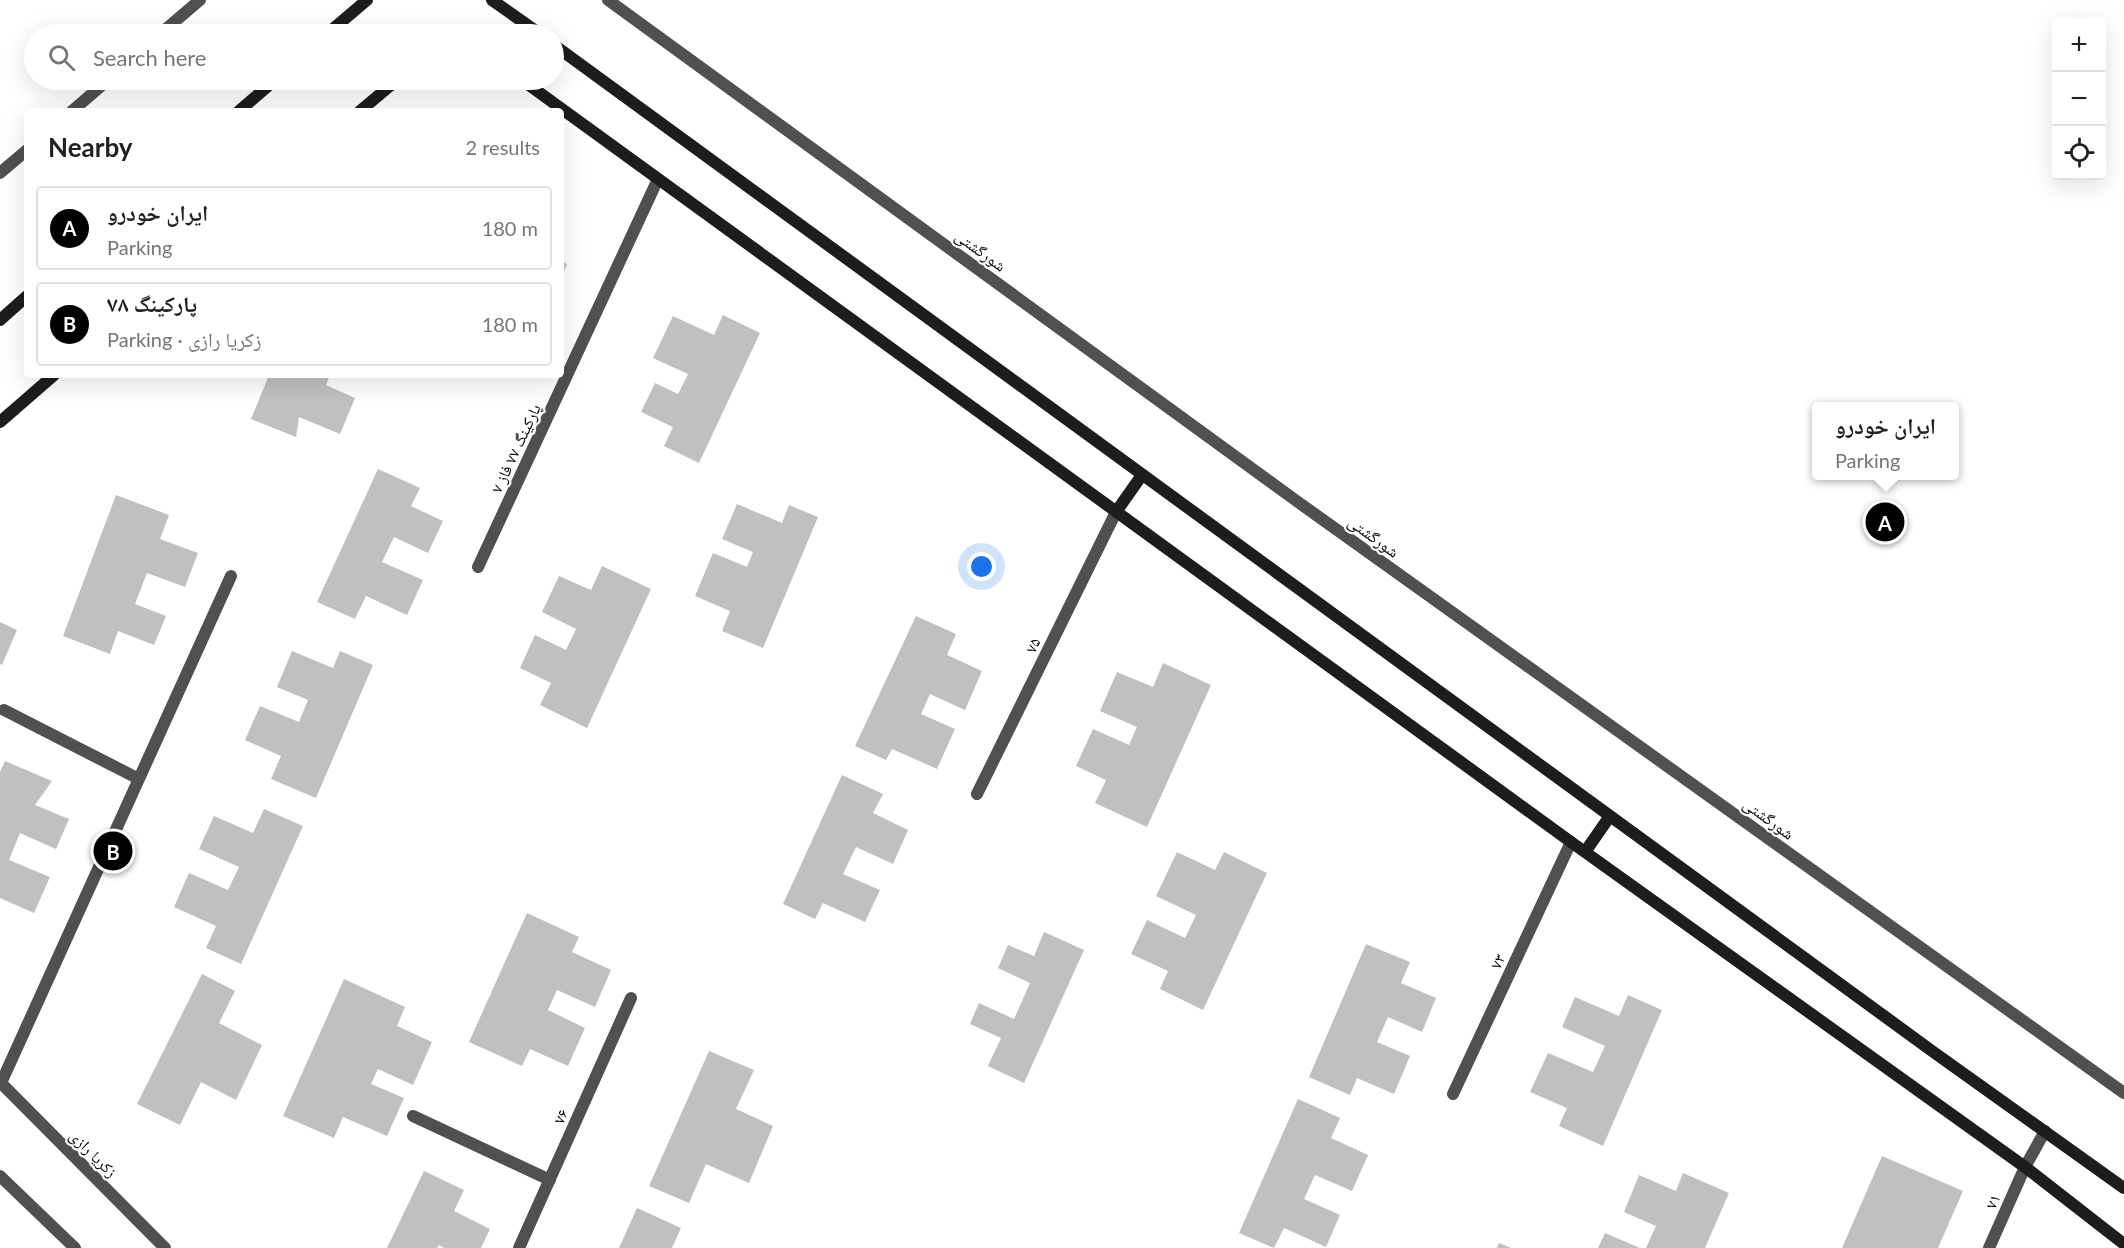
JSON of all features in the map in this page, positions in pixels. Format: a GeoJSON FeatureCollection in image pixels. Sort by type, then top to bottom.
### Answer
{"type":"FeatureCollection","features":[{"type":"Feature","properties":{"kind":"street"},"geometry":{"type":"LineString","coordinates":[[172,24],[200,0]]}},
{"type":"Feature","properties":{"kind":"street"},"geometry":{"type":"LineString","coordinates":[[339,24],[367,0]]}},
{"type":"Feature","properties":{"kind":"street"},"geometry":{"type":"LineString","coordinates":[[492,0],[526,24]]}},
{"type":"Feature","properties":{"kind":"street","name":"شورگشتی"},"geometry":{"type":"LineString","coordinates":[[608,0],[1289,495],[2124,1093]]}},
{"type":"Feature","properties":{"kind":"street"},"geometry":{"type":"LineString","coordinates":[[564,52],[2124,1188]]}},
{"type":"Feature","properties":{"kind":"street"},"geometry":{"type":"LineString","coordinates":[[75,108],[96,90]]}},
{"type":"Feature","properties":{"kind":"street"},"geometry":{"type":"LineString","coordinates":[[243,108],[264,90]]}},
{"type":"Feature","properties":{"kind":"street"},"geometry":{"type":"LineString","coordinates":[[364,108],[385,90]]}},
{"type":"Feature","properties":{"kind":"street"},"geometry":{"type":"LineString","coordinates":[[536,90],[560,108]]}},
{"type":"Feature","properties":{"kind":"street"},"geometry":{"type":"LineString","coordinates":[[564,111],[1571,842],[2025,1167],[2124,1244]]}},
{"type":"Feature","properties":{"kind":"street"},"geometry":{"type":"LineString","coordinates":[[0,173],[24,153]]}},
{"type":"Feature","properties":{"kind":"street","name":"پارکینگ ۷۷ فاز ۷"},"geometry":{"type":"LineString","coordinates":[[478,567],[658,179]]}},
{"type":"Feature","properties":{"kind":"street"},"geometry":{"type":"LineString","coordinates":[[0,320],[24,299]]}},
{"type":"Feature","properties":{"kind":"street"},"geometry":{"type":"LineString","coordinates":[[0,422],[51,378]]}},
{"type":"Feature","properties":{"kind":"street"},"geometry":{"type":"LineString","coordinates":[[1116,512],[1142,475]]}},
{"type":"Feature","properties":{"kind":"street","name":"۷۵"},"geometry":{"type":"LineString","coordinates":[[977,794],[1116,512]]}},
{"type":"Feature","properties":{"kind":"street"},"geometry":{"type":"LineString","coordinates":[[1,1082],[231,576]]}},
{"type":"Feature","properties":{"kind":"street"},"geometry":{"type":"LineString","coordinates":[[4,710],[139,779]]}},
{"type":"Feature","properties":{"kind":"street"},"geometry":{"type":"LineString","coordinates":[[1585,852],[1610,816]]}},
{"type":"Feature","properties":{"kind":"street","name":"۷۳"},"geometry":{"type":"LineString","coordinates":[[1453,1094],[1571,842]]}},
{"type":"Feature","properties":{"kind":"street","name":"۷۶"},"geometry":{"type":"LineString","coordinates":[[519,1248],[631,998]]}},
{"type":"Feature","properties":{"kind":"street","name":"زکریا رازی"},"geometry":{"type":"LineString","coordinates":[[1,1082],[165,1248]]}},
{"type":"Feature","properties":{"kind":"street"},"geometry":{"type":"LineString","coordinates":[[413,1116],[550,1180]]}},
{"type":"Feature","properties":{"kind":"street","name":"۷۱"},"geometry":{"type":"LineString","coordinates":[[1989,1248],[2025,1167],[2045,1131]]}},
{"type":"Feature","properties":{"kind":"street"},"geometry":{"type":"LineString","coordinates":[[0,1176],[75,1248]]}},
{"type":"Feature","properties":{"kind":"building"},"geometry":{"type":"Polygon","coordinates":[[[723,315],[760,333],[699,463],[664,446],[673,427],[641,412],[655,383],[678,394],[688,374],[653,358],[673,316],[714,335],[723,315]]]}},
{"type":"Feature","properties":{"kind":"building"},"geometry":{"type":"Polygon","coordinates":[[[268,378],[329,378],[326,385],[355,398],[340,434],[299,417],[296,437],[251,419],[268,378]]]}},
{"type":"Feature","properties":{"kind":"building"},"geometry":{"type":"Polygon","coordinates":[[[378,469],[420,488],[411,506],[443,521],[428,553],[394,537],[382,562],[423,580],[407,615],[366,596],[355,619],[317,602],[378,469]]]}},
{"type":"Feature","properties":{"kind":"building"},"geometry":{"type":"Polygon","coordinates":[[[116,495],[169,515],[160,539],[198,553],[185,587],[147,573],[135,604],[166,616],[154,645],[118,631],[110,654],[63,636],[116,495]]]}},
{"type":"Feature","properties":{"kind":"building"},"geometry":{"type":"Polygon","coordinates":[[[737,504],[782,523],[789,505],[818,517],[763,648],[722,631],[730,611],[695,596],[713,553],[747,567],[753,552],[722,539],[737,504]]]}},
{"type":"Feature","properties":{"kind":"building"},"geometry":{"type":"Polygon","coordinates":[[[602,566],[651,589],[587,728],[540,705],[551,683],[520,668],[535,635],[566,650],[576,629],[542,612],[559,576],[591,590],[602,566]]]}},
{"type":"Feature","properties":{"kind":"building"},"geometry":{"type":"Polygon","coordinates":[[[916,616],[956,634],[947,655],[982,671],[965,710],[930,694],[921,714],[955,729],[937,769],[892,749],[886,760],[855,746],[916,616]]]}},
{"type":"Feature","properties":{"kind":"building"},"geometry":{"type":"Polygon","coordinates":[[[0,622],[17,630],[2,665],[0,664],[0,622]]]}},
{"type":"Feature","properties":{"kind":"building"},"geometry":{"type":"Polygon","coordinates":[[[292,651],[333,668],[340,651],[373,665],[316,798],[271,779],[281,756],[245,740],[260,706],[299,722],[308,700],[277,687],[292,651]]]}},
{"type":"Feature","properties":{"kind":"building"},"geometry":{"type":"Polygon","coordinates":[[[1163,663],[1211,685],[1147,827],[1095,803],[1106,780],[1076,766],[1093,729],[1129,745],[1137,727],[1100,711],[1117,672],[1153,687],[1163,663]]]}},
{"type":"Feature","properties":{"kind":"building"},"geometry":{"type":"Polygon","coordinates":[[[5,761],[52,781],[35,805],[69,819],[56,849],[20,833],[9,860],[50,877],[34,913],[0,898],[0,772],[5,761]]]}},
{"type":"Feature","properties":{"kind":"building"},"geometry":{"type":"Polygon","coordinates":[[[842,775],[883,794],[873,813],[908,830],[893,864],[856,847],[843,874],[880,890],[865,922],[823,903],[815,919],[783,904],[842,775]]]}},
{"type":"Feature","properties":{"kind":"building"},"geometry":{"type":"Polygon","coordinates":[[[264,809],[303,826],[241,964],[206,948],[216,926],[174,907],[189,873],[228,890],[239,867],[199,849],[214,816],[253,833],[264,809]]]}},
{"type":"Feature","properties":{"kind":"building"},"geometry":{"type":"Polygon","coordinates":[[[1177,852],[1215,870],[1224,852],[1267,873],[1203,1010],[1160,989],[1168,971],[1131,954],[1147,920],[1185,938],[1196,915],[1156,896],[1177,852]]]}},
{"type":"Feature","properties":{"kind":"building"},"geometry":{"type":"Polygon","coordinates":[[[527,913],[579,937],[572,952],[611,970],[595,1007],[557,990],[548,1010],[585,1028],[568,1066],[530,1049],[522,1066],[469,1042],[527,913]]]}},
{"type":"Feature","properties":{"kind":"building"},"geometry":{"type":"Polygon","coordinates":[[[1044,932],[1084,950],[1024,1083],[988,1066],[1001,1038],[970,1024],[979,1003],[1014,1019],[1030,983],[998,968],[1008,945],[1034,956],[1044,932]]]}},
{"type":"Feature","properties":{"kind":"building"},"geometry":{"type":"Polygon","coordinates":[[[1366,944],[1410,962],[1401,983],[1436,998],[1422,1032],[1388,1017],[1377,1042],[1410,1056],[1394,1094],[1357,1078],[1350,1095],[1309,1077],[1366,944]]]}},
{"type":"Feature","properties":{"kind":"building"},"geometry":{"type":"Polygon","coordinates":[[[202,974],[235,991],[219,1023],[262,1045],[236,1100],[201,1082],[180,1125],[137,1104],[202,974]]]}},
{"type":"Feature","properties":{"kind":"building"},"geometry":{"type":"Polygon","coordinates":[[[344,979],[405,1007],[397,1026],[432,1042],[413,1085],[378,1069],[371,1084],[404,1098],[387,1136],[343,1117],[334,1138],[283,1116],[344,979]]]}},
{"type":"Feature","properties":{"kind":"building"},"geometry":{"type":"Polygon","coordinates":[[[1628,995],[1662,1010],[1603,1146],[1559,1126],[1567,1108],[1530,1092],[1548,1053],[1593,1072],[1605,1046],[1562,1027],[1575,997],[1619,1016],[1628,995]]]}},
{"type":"Feature","properties":{"kind":"building"},"geometry":{"type":"Polygon","coordinates":[[[709,1051],[754,1070],[736,1109],[773,1126],[749,1183],[706,1164],[689,1203],[649,1186],[709,1051]]]}},
{"type":"Feature","properties":{"kind":"building"},"geometry":{"type":"Polygon","coordinates":[[[1298,1099],[1340,1118],[1331,1138],[1368,1155],[1352,1191],[1315,1175],[1304,1199],[1340,1215],[1326,1247],[1284,1228],[1274,1248],[1239,1233],[1298,1099]]]}},
{"type":"Feature","properties":{"kind":"building"},"geometry":{"type":"Polygon","coordinates":[[[1882,1156],[1963,1191],[1938,1248],[1842,1248],[1882,1156]]]}},
{"type":"Feature","properties":{"kind":"building"},"geometry":{"type":"Polygon","coordinates":[[[424,1171],[464,1190],[454,1211],[490,1229],[481,1248],[444,1248],[439,1245],[437,1248],[387,1248],[424,1171]]]}},
{"type":"Feature","properties":{"kind":"building"},"geometry":{"type":"Polygon","coordinates":[[[1683,1173],[1729,1193],[1705,1248],[1646,1248],[1656,1226],[1624,1212],[1639,1175],[1676,1191],[1683,1173]]]}},
{"type":"Feature","properties":{"kind":"building"},"geometry":{"type":"Polygon","coordinates":[[[637,1208],[681,1228],[672,1248],[619,1248],[637,1208]]]}},
{"type":"Feature","properties":{"kind":"building"},"geometry":{"type":"Polygon","coordinates":[[[1605,1233],[1640,1248],[1598,1248],[1605,1233]]]}},
{"type":"Feature","properties":{"kind":"building"},"geometry":{"type":"Polygon","coordinates":[[[1499,1243],[1511,1248],[1497,1248],[1499,1243]]]}},
{"type":"Feature","properties":{"kind":"place","name":"ایران خودرو"},"geometry":{"type":"Point","coordinates":[1885,522]}},
{"type":"Feature","properties":{"kind":"place","name":"پارکینگ ۷۸"},"geometry":{"type":"Point","coordinates":[113,851]}}]}
